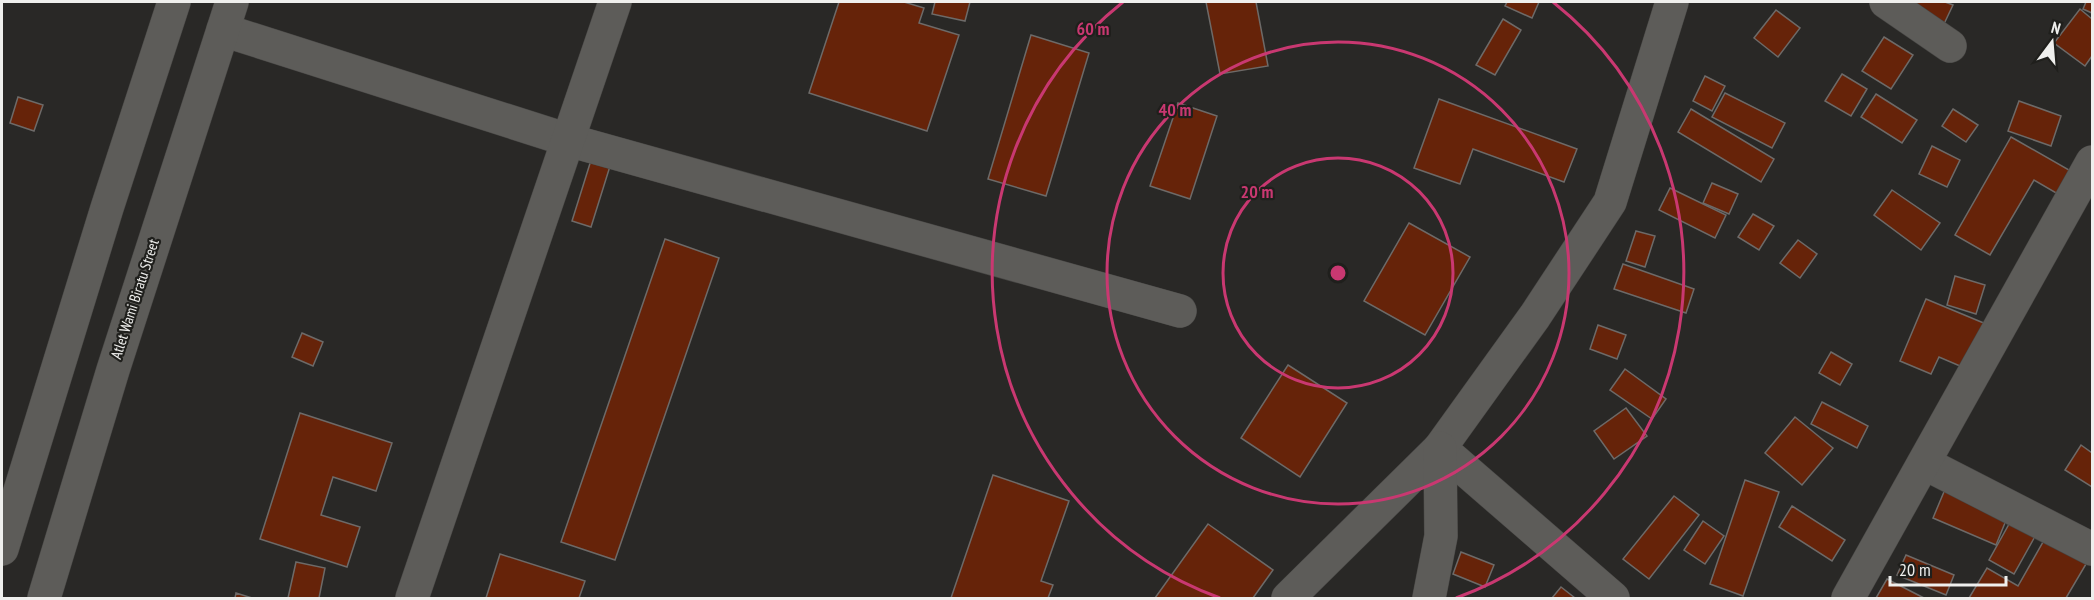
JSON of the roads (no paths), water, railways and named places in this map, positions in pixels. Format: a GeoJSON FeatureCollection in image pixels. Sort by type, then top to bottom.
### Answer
{"type":"FeatureCollection","features":[{"type":"Feature","properties":{"kind":"street"},"geometry":{"type":"LineString","coordinates":[[2,549],[107,208],[174,2]]}},
{"type":"Feature","properties":{"kind":"street"},"geometry":{"type":"LineString","coordinates":[[412,598],[615,2]]}},
{"type":"Feature","properties":{"kind":"street"},"geometry":{"type":"LineString","coordinates":[[1288,598],[1440,448],[1535,316],[1610,202],[1672,2]]}},
{"type":"Feature","properties":{"kind":"street"},"geometry":{"type":"LineString","coordinates":[[1886,2],[1950,46]]}},
{"type":"Feature","properties":{"kind":"street"},"geometry":{"type":"LineString","coordinates":[[228,16],[568,140],[1180,311]]}},
{"type":"Feature","properties":{"kind":"street","name":"Atlet Wami Biratu Street"},"geometry":{"type":"LineString","coordinates":[[44,598],[113,370],[228,16]]}},
{"type":"Feature","properties":{"kind":"street"},"geometry":{"type":"LineString","coordinates":[[1848,598],[2092,162]]}},
{"type":"Feature","properties":{"kind":"street"},"geometry":{"type":"LineString","coordinates":[[1429,598],[1441,536],[1440,448]]}},
{"type":"Feature","properties":{"kind":"street"},"geometry":{"type":"LineString","coordinates":[[1440,448],[1613,598]]}},
{"type":"Feature","properties":{"kind":"street"},"geometry":{"type":"LineString","coordinates":[[1924,463],[2092,549]]}}]}
